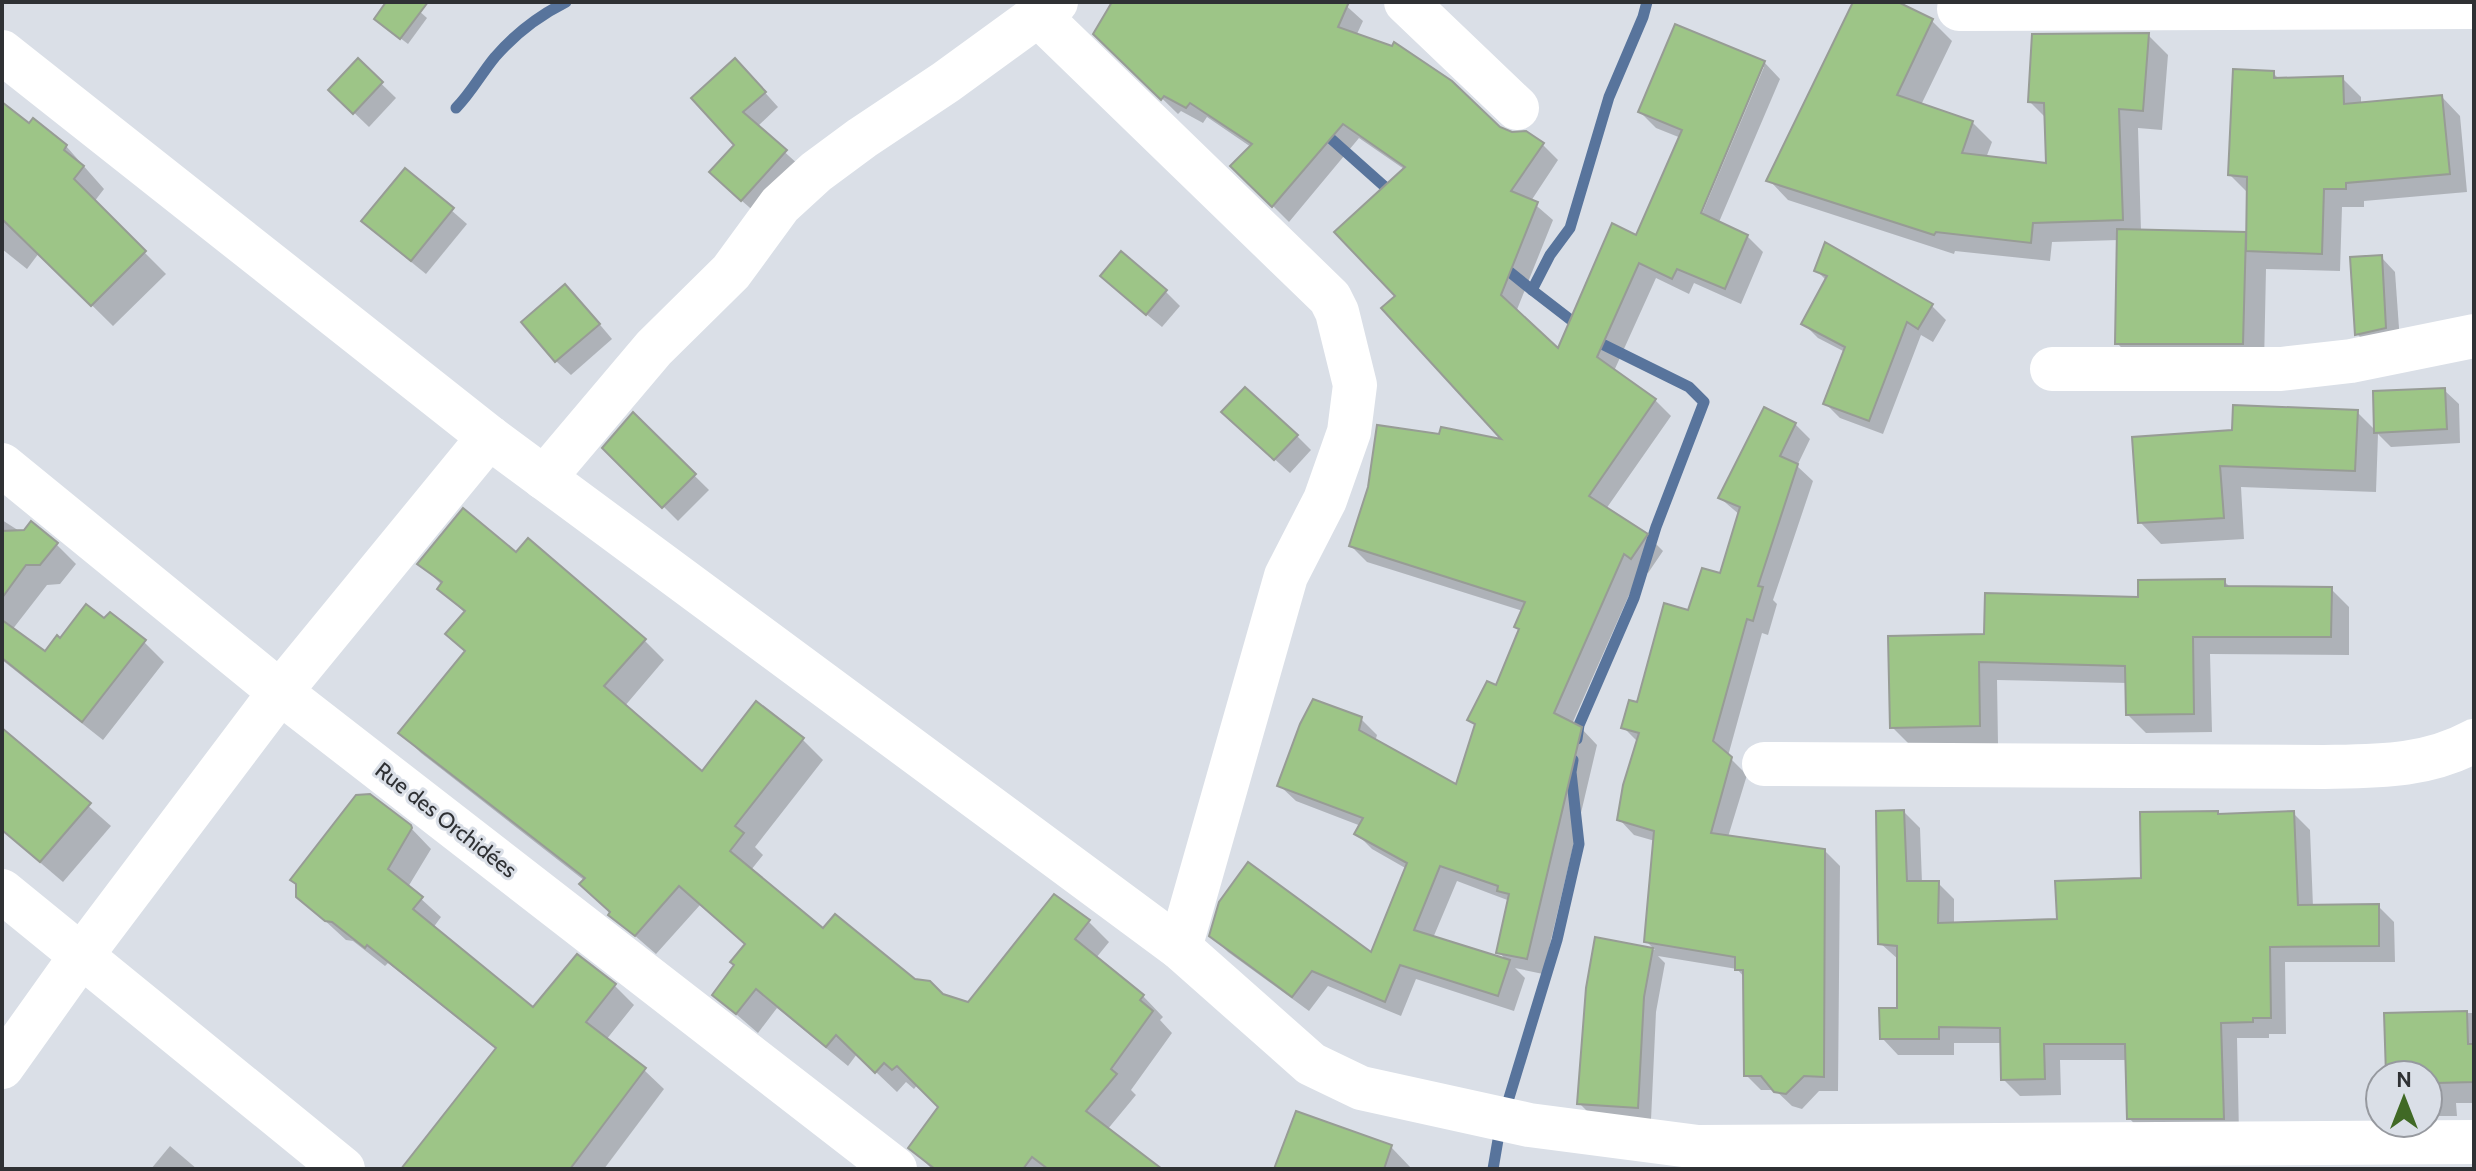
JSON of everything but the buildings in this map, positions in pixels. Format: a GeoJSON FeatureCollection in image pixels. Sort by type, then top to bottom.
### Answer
{"type":"FeatureCollection","features":[{"type":"Feature","properties":{"kind":"street"},"geometry":{"type":"LineString","coordinates":[[1406,2],[1517,108]]}},
{"type":"Feature","properties":{"kind":"street"},"geometry":{"type":"LineString","coordinates":[[1959,9],[2474,7]]}},
{"type":"Feature","properties":{"kind":"street"},"geometry":{"type":"LineString","coordinates":[[544,478],[654,348],[731,272],[780,205],[816,172],[862,138],[1047,9],[1330,298],[1337,312],[1355,385],[1349,432],[1335,473],[1325,500],[1286,576],[1180,948]]}},
{"type":"Feature","properties":{"kind":"street"},"geometry":{"type":"LineString","coordinates":[[2,52],[489,437],[1180,948],[1311,1064],[1361,1088],[1529,1125],[1698,1147],[2474,1142]]}},
{"type":"Feature","properties":{"kind":"street"},"geometry":{"type":"LineString","coordinates":[[2052,369],[2281,369],[2351,361],[2474,336]]}},
{"type":"Feature","properties":{"kind":"street"},"geometry":{"type":"LineString","coordinates":[[2,1067],[81,956],[280,692],[489,437]]}},
{"type":"Feature","properties":{"kind":"street","name":"Rue des Orchidées"},"geometry":{"type":"LineString","coordinates":[[2,465],[280,692],[895,1169]]}},
{"type":"Feature","properties":{"kind":"street"},"geometry":{"type":"LineString","coordinates":[[1764,764],[2406,765],[2439,757],[2474,741]]}},
{"type":"Feature","properties":{"kind":"street"},"geometry":{"type":"LineString","coordinates":[[2,891],[343,1169]]}},
{"type":"Feature","properties":{"kind":"waterway"},"geometry":{"type":"LineString","coordinates":[[456,108],[510,41],[537,19],[566,2]]}},
{"type":"Feature","properties":{"kind":"waterway"},"geometry":{"type":"LineString","coordinates":[[1577,739],[1579,725],[1634,598],[1656,527],[1704,402],[1689,387],[1602,344],[1532,290],[1550,255],[1570,228],[1609,97],[1647,2]]}},
{"type":"Feature","properties":{"kind":"waterway"},"geometry":{"type":"LineString","coordinates":[[1320,129],[1393,194]]}},
{"type":"Feature","properties":{"kind":"waterway"},"geometry":{"type":"LineString","coordinates":[[1501,265],[1532,290]]}},
{"type":"Feature","properties":{"kind":"waterway"},"geometry":{"type":"LineString","coordinates":[[1505,1111],[1557,940],[1579,844],[1571,772],[1573,760]]}},
{"type":"Feature","properties":{"kind":"waterway"},"geometry":{"type":"LineString","coordinates":[[1493,1169],[1500,1128]]}}]}
